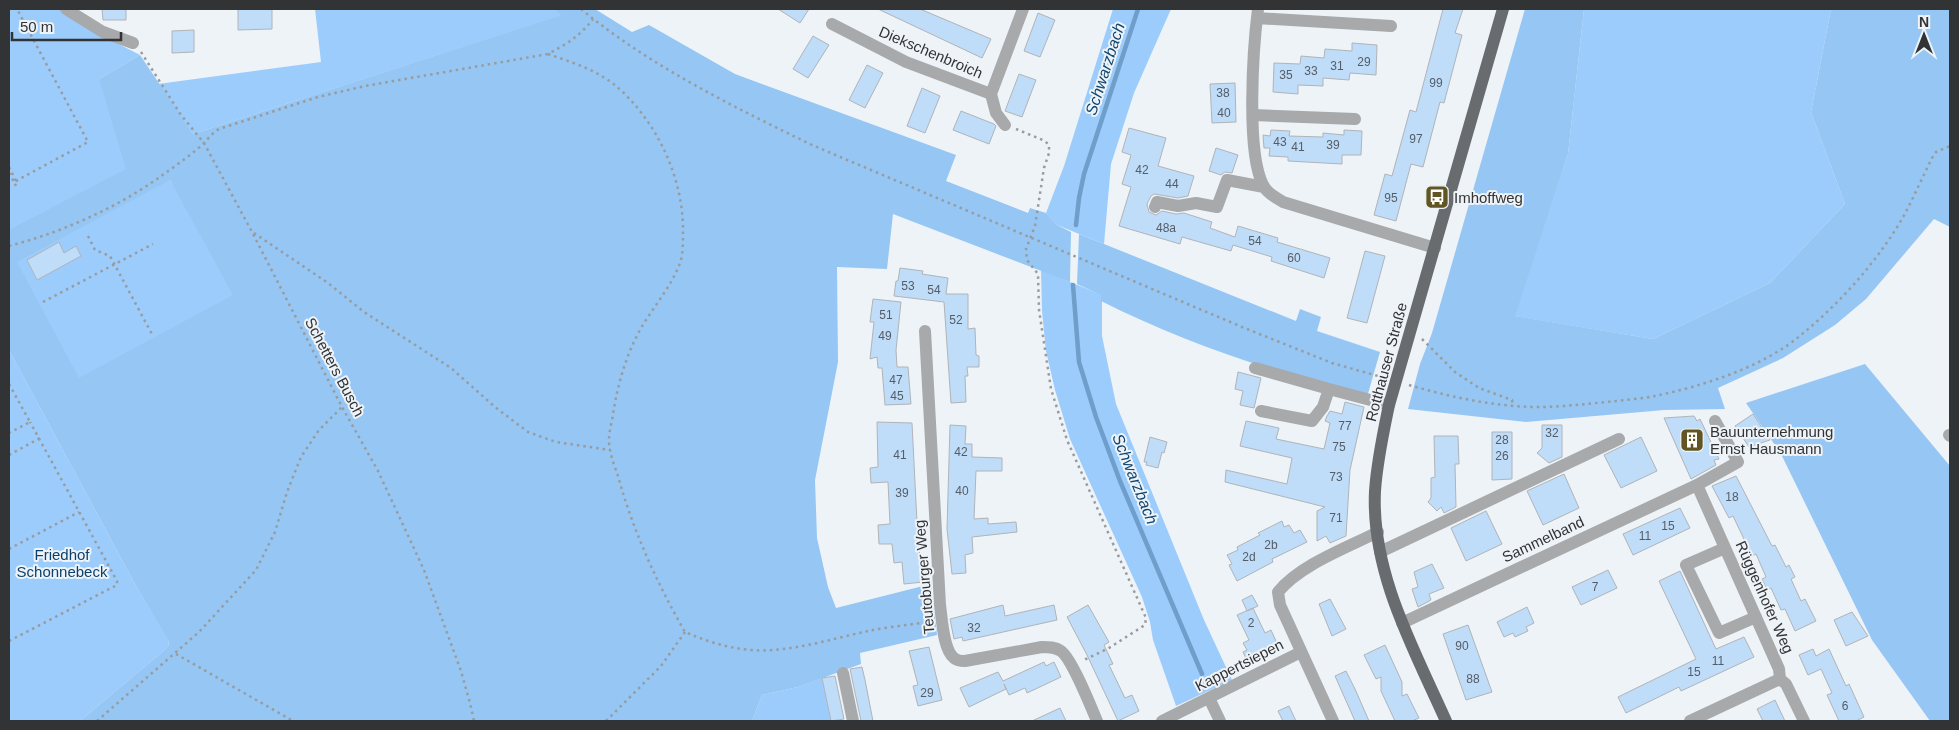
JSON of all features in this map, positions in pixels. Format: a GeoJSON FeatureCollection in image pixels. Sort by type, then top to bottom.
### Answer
{"type":"FeatureCollection","features":[{"type":"Feature","properties":{"kind":"main road","name":"Rotthauser Straße"},"geometry":{"type":"LineString","coordinates":[[1446,721],[1402,622],[1380,552],[1375,493],[1379,451],[1390,405],[1503,9]]}},
{"type":"Feature","properties":{"kind":"street"},"geometry":{"type":"LineString","coordinates":[[66,9],[103,32],[134,43]]}},
{"type":"Feature","properties":{"kind":"street","name":"Diekschenbroich"},"geometry":{"type":"LineString","coordinates":[[832,24],[906,62],[991,94],[1023,9]]}},
{"type":"Feature","properties":{"kind":"street"},"geometry":{"type":"LineString","coordinates":[[1391,26],[1258,13],[1253,65],[1256,167],[1269,194],[1283,202],[1435,248]]}},
{"type":"Feature","properties":{"kind":"street"},"geometry":{"type":"LineString","coordinates":[[991,94],[996,114],[1005,125]]}},
{"type":"Feature","properties":{"kind":"street"},"geometry":{"type":"LineString","coordinates":[[1253,115],[1355,119]]}},
{"type":"Feature","properties":{"kind":"street"},"geometry":{"type":"LineString","coordinates":[[1156,207],[1157,202],[1178,206],[1196,203],[1217,207],[1228,180],[1264,187]]}},
{"type":"Feature","properties":{"kind":"street","name":"Teutoburger Weg"},"geometry":{"type":"LineString","coordinates":[[925,331],[938,582],[945,640],[950,653],[957,660],[965,661],[1042,647],[1055,648],[1063,652],[1072,667],[1097,721]]}},
{"type":"Feature","properties":{"kind":"street"},"geometry":{"type":"LineString","coordinates":[[1255,368],[1390,405]]}},
{"type":"Feature","properties":{"kind":"street"},"geometry":{"type":"LineString","coordinates":[[1260,411],[1312,421],[1320,412],[1329,389]]}},
{"type":"Feature","properties":{"kind":"street","name":"Sammelband"},"geometry":{"type":"LineString","coordinates":[[1402,622],[1697,485],[1738,462],[1716,421]]}},
{"type":"Feature","properties":{"kind":"street"},"geometry":{"type":"LineString","coordinates":[[1380,552],[1619,439]]}},
{"type":"Feature","properties":{"kind":"street","name":"Rüggenhofer Weg"},"geometry":{"type":"LineString","coordinates":[[1697,485],[1779,669],[1780,679],[1786,684],[1804,721]]}},
{"type":"Feature","properties":{"kind":"street","name":"Kappertsiepen"},"geometry":{"type":"LineString","coordinates":[[1162,721],[1302,652],[1280,605],[1278,592],[1286,582],[1301,571],[1378,532]]}},
{"type":"Feature","properties":{"kind":"street"},"geometry":{"type":"LineString","coordinates":[[1725,548],[1686,566],[1718,633],[1756,617]]}},
{"type":"Feature","properties":{"kind":"street"},"geometry":{"type":"LineString","coordinates":[[1302,652],[1333,721]]}},
{"type":"Feature","properties":{"kind":"street"},"geometry":{"type":"LineString","coordinates":[[843,673],[853,721]]}},
{"type":"Feature","properties":{"kind":"street"},"geometry":{"type":"LineString","coordinates":[[1690,721],[1780,679]]}},
{"type":"Feature","properties":{"kind":"street"},"geometry":{"type":"LineString","coordinates":[[1209,698],[1220,721]]}},
{"type":"Feature","properties":{"kind":"path"},"geometry":{"type":"LineString","coordinates":[[13,181],[88,142],[17,9]]}},
{"type":"Feature","properties":{"kind":"path"},"geometry":{"type":"LineString","coordinates":[[581,9],[593,19],[686,80],[812,145],[1242,327],[1332,363],[1362,372]]}},
{"type":"Feature","properties":{"kind":"path"},"geometry":{"type":"LineString","coordinates":[[9,246],[51,234],[114,204],[156,180],[219,129],[318,97],[412,76],[548,54],[570,43],[582,34],[593,19]]}},
{"type":"Feature","properties":{"kind":"path","name":"Schetters Busch"},"geometry":{"type":"LineString","coordinates":[[134,43],[143,54],[181,115],[204,143],[342,407],[378,471],[424,570],[461,671],[474,721]]}},
{"type":"Feature","properties":{"kind":"path"},"geometry":{"type":"LineString","coordinates":[[548,54],[598,74],[616,86],[632,103],[650,125],[664,149],[681,201],[684,223],[681,261],[672,282],[641,329],[628,356],[618,383],[609,439],[610,450],[625,504],[647,560],[685,632],[715,644],[753,650],[778,649],[824,642],[870,631],[942,620]]}},
{"type":"Feature","properties":{"kind":"path"},"geometry":{"type":"LineString","coordinates":[[1005,125],[1045,141],[1049,145],[1050,153],[1044,168],[1035,226],[1026,249],[1027,260],[1038,274],[1038,310],[1051,389],[1067,440],[1146,618],[1145,625],[1109,648],[1072,667]]}},
{"type":"Feature","properties":{"kind":"path"},"geometry":{"type":"LineString","coordinates":[[1433,392],[1489,404],[1539,407],[1573,406],[1655,396],[1711,381],[1764,359],[1800,336],[1836,303],[1866,271],[1902,218],[1936,152],[1950,146]]}},
{"type":"Feature","properties":{"kind":"path"},"geometry":{"type":"LineString","coordinates":[[9,167],[13,181]]}},
{"type":"Feature","properties":{"kind":"path"},"geometry":{"type":"LineString","coordinates":[[9,173],[16,186]]}},
{"type":"Feature","properties":{"kind":"path"},"geometry":{"type":"LineString","coordinates":[[252,232],[328,283],[364,312],[443,363],[494,407],[528,432],[556,442],[610,450]]}},
{"type":"Feature","properties":{"kind":"path"},"geometry":{"type":"LineString","coordinates":[[88,236],[95,250],[110,256],[153,336]]}},
{"type":"Feature","properties":{"kind":"path"},"geometry":{"type":"LineString","coordinates":[[43,302],[153,244]]}},
{"type":"Feature","properties":{"kind":"path"},"geometry":{"type":"LineString","coordinates":[[1411,329],[1455,372],[1479,388],[1512,400],[1513,406]]}},
{"type":"Feature","properties":{"kind":"path"},"geometry":{"type":"LineString","coordinates":[[9,384],[117,581],[117,585],[9,641]]}},
{"type":"Feature","properties":{"kind":"path"},"geometry":{"type":"LineString","coordinates":[[97,721],[200,632],[256,570],[275,532],[287,492],[301,457],[319,430],[342,407]]}},
{"type":"Feature","properties":{"kind":"path"},"geometry":{"type":"LineString","coordinates":[[9,433],[30,422]]}},
{"type":"Feature","properties":{"kind":"path"},"geometry":{"type":"LineString","coordinates":[[9,455],[40,438]]}},
{"type":"Feature","properties":{"kind":"path"},"geometry":{"type":"LineString","coordinates":[[9,549],[79,512]]}},
{"type":"Feature","properties":{"kind":"path"},"geometry":{"type":"LineString","coordinates":[[606,721],[661,666],[685,632]]}},
{"type":"Feature","properties":{"kind":"path"},"geometry":{"type":"LineString","coordinates":[[176,654],[293,721]]}},
{"type":"Feature","properties":{"kind":"green space"},"geometry":{"type":"Polygon","coordinates":[[[9,9],[60,9],[107,38],[140,55],[99,79],[170,180],[258,318],[86,418],[9,286],[9,9]]]}},
{"type":"Feature","properties":{"kind":"green space"},"geometry":{"type":"Polygon","coordinates":[[[315,9],[554,9],[562,15],[193,134],[158,84],[321,62],[315,9]]]}},
{"type":"Feature","properties":{"kind":"green space"},"geometry":{"type":"Polygon","coordinates":[[[1113,9],[1171,9],[1134,93],[1111,164],[1104,244],[1057,225],[1046,213],[1064,166],[1113,9]]]}},
{"type":"Feature","properties":{"kind":"green space"},"geometry":{"type":"Polygon","coordinates":[[[1584,9],[1831,9],[1811,112],[1845,204],[1770,283],[1653,339],[1514,316],[1568,154],[1584,9]]]}},
{"type":"Feature","properties":{"kind":"green space"},"geometry":{"type":"Polygon","coordinates":[[[1041,270],[1102,295],[1102,336],[1116,404],[1204,620],[1232,680],[1176,706],[1153,640],[1150,622],[1142,597],[1070,439],[1055,390],[1046,351],[1042,311],[1041,270]]]}},
{"type":"Feature","properties":{"kind":"green space","name":"Friedhof Schonnebeck"},"geometry":{"type":"Polygon","coordinates":[[[9,350],[136,586],[169,640],[168,647],[80,721],[9,721],[9,350]]]}},
{"type":"Feature","properties":{"kind":"green space"},"geometry":{"type":"Polygon","coordinates":[[[822,678],[831,721],[752,721],[762,695],[798,687],[822,678]]]}},
{"type":"Feature","properties":{"kind":"shaded area"},"geometry":{"type":"Polygon","coordinates":[[[554,9],[595,9],[632,32],[649,25],[735,74],[956,155],[946,181],[1028,213],[1030,208],[1046,213],[1057,225],[1071,232],[1070,282],[893,214],[887,269],[837,267],[838,362],[815,480],[817,538],[828,587],[836,608],[931,584],[937,635],[860,653],[861,664],[798,687],[762,695],[752,721],[80,721],[168,647],[169,641],[136,586],[9,350],[9,230],[126,169],[99,79],[140,55],[193,134],[561,15],[554,9]],[[170,180],[17,262],[79,378],[233,295],[170,180]]]}},
{"type":"Feature","properties":{"kind":"shaded area"},"geometry":{"type":"Polygon","coordinates":[[[1525,9],[1584,9],[1568,154],[1515,316],[1653,339],[1770,283],[1845,204],[1811,112],[1831,9],[1950,9],[1950,227],[1934,219],[1866,299],[1835,325],[1783,358],[1718,388],[1725,409],[1664,410],[1526,422],[1408,409],[1420,364],[1432,333],[1525,9]]]}},
{"type":"Feature","properties":{"kind":"shaded area"},"geometry":{"type":"Polygon","coordinates":[[[1079,234],[1296,321],[1300,309],[1321,317],[1317,331],[1380,352],[1367,397],[1231,356],[1165,331],[1101,301],[1101,295],[1077,284],[1079,234]]]}},
{"type":"Feature","properties":{"kind":"shaded area"},"geometry":{"type":"Polygon","coordinates":[[[1865,364],[1950,466],[1950,721],[1930,721],[1872,640],[1781,454],[1746,403],[1865,364]]]}},
{"type":"Feature","properties":{"kind":"building"},"geometry":{"type":"Polygon","coordinates":[[[102,9],[126,9],[126,20],[103,20],[102,9]]]}},
{"type":"Feature","properties":{"kind":"building"},"geometry":{"type":"Polygon","coordinates":[[[238,9],[272,9],[272,29],[238,30],[238,9]]]}},
{"type":"Feature","properties":{"kind":"building"},"geometry":{"type":"Polygon","coordinates":[[[778,9],[809,9],[800,23],[778,9]]]}},
{"type":"Feature","properties":{"kind":"building"},"geometry":{"type":"Polygon","coordinates":[[[878,9],[920,9],[991,39],[982,58],[878,9]]]}},
{"type":"Feature","properties":{"kind":"building"},"geometry":{"type":"Polygon","coordinates":[[[1443,9],[1463,9],[1455,33],[1462,35],[1444,103],[1440,102],[1423,167],[1411,164],[1396,221],[1374,215],[1385,174],[1392,176],[1410,110],[1416,112],[1443,9]]]}},
{"type":"Feature","properties":{"kind":"building"},"geometry":{"type":"Polygon","coordinates":[[[1038,13],[1055,20],[1040,57],[1024,51],[1038,13]]]}},
{"type":"Feature","properties":{"kind":"building"},"geometry":{"type":"Polygon","coordinates":[[[194,30],[194,52],[172,53],[172,31],[194,30]]]}},
{"type":"Feature","properties":{"kind":"building"},"geometry":{"type":"Polygon","coordinates":[[[813,36],[829,45],[808,78],[793,69],[813,36]]]}},
{"type":"Feature","properties":{"kind":"building"},"geometry":{"type":"Polygon","coordinates":[[[1352,43],[1377,45],[1376,75],[1350,73],[1349,80],[1323,78],[1323,86],[1298,85],[1298,94],[1273,92],[1274,63],[1300,64],[1301,56],[1324,58],[1325,49],[1352,51],[1352,43]]]}},
{"type":"Feature","properties":{"kind":"building"},"geometry":{"type":"Polygon","coordinates":[[[867,65],[883,73],[865,108],[849,100],[867,65]]]}},
{"type":"Feature","properties":{"kind":"building"},"geometry":{"type":"Polygon","coordinates":[[[1019,74],[1036,80],[1022,117],[1005,111],[1019,74]]]}},
{"type":"Feature","properties":{"kind":"building"},"geometry":{"type":"Polygon","coordinates":[[[1235,83],[1236,122],[1212,123],[1210,84],[1235,83]]]}},
{"type":"Feature","properties":{"kind":"building"},"geometry":{"type":"Polygon","coordinates":[[[922,88],[940,96],[925,133],[907,126],[922,88]]]}},
{"type":"Feature","properties":{"kind":"building"},"geometry":{"type":"Polygon","coordinates":[[[961,111],[996,126],[989,144],[953,130],[961,111]]]}},
{"type":"Feature","properties":{"kind":"building"},"geometry":{"type":"Polygon","coordinates":[[[1129,128],[1166,138],[1158,166],[1194,176],[1188,196],[1178,198],[1154,194],[1147,204],[1149,212],[1156,215],[1162,211],[1176,214],[1184,213],[1212,222],[1210,228],[1235,237],[1238,226],[1278,238],[1277,242],[1330,258],[1324,278],[1271,261],[1272,257],[1233,245],[1231,251],[1182,237],[1180,244],[1119,226],[1131,187],[1122,184],[1131,155],[1122,152],[1129,128]]]}},
{"type":"Feature","properties":{"kind":"building"},"geometry":{"type":"Polygon","coordinates":[[[1271,130],[1290,131],[1289,136],[1323,137],[1323,133],[1344,135],[1344,130],[1362,131],[1361,155],[1342,155],[1342,164],[1288,161],[1288,157],[1269,156],[1270,148],[1264,148],[1263,135],[1270,136],[1271,130]]]}},
{"type":"Feature","properties":{"kind":"building"},"geometry":{"type":"Polygon","coordinates":[[[1216,148],[1238,155],[1232,173],[1225,172],[1221,175],[1209,171],[1216,148]]]}},
{"type":"Feature","properties":{"kind":"building"},"geometry":{"type":"Polygon","coordinates":[[[59,242],[64,253],[76,246],[81,256],[37,280],[27,260],[59,242]]]}},
{"type":"Feature","properties":{"kind":"building"},"geometry":{"type":"Polygon","coordinates":[[[1365,251],[1385,256],[1367,323],[1347,318],[1365,251]]]}},
{"type":"Feature","properties":{"kind":"building"},"geometry":{"type":"Polygon","coordinates":[[[900,268],[923,271],[922,274],[948,278],[946,294],[968,294],[968,329],[975,328],[976,355],[979,356],[979,367],[967,367],[968,376],[965,376],[966,402],[951,403],[944,302],[894,296],[900,268]]]}},
{"type":"Feature","properties":{"kind":"building"},"geometry":{"type":"Polygon","coordinates":[[[873,299],[901,302],[896,350],[897,367],[908,367],[911,404],[885,405],[882,368],[878,368],[877,357],[870,359],[874,322],[870,322],[873,299]]]}},
{"type":"Feature","properties":{"kind":"building"},"geometry":{"type":"Polygon","coordinates":[[[1238,372],[1261,378],[1254,408],[1240,405],[1243,391],[1235,389],[1238,372]]]}},
{"type":"Feature","properties":{"kind":"building"},"geometry":{"type":"Polygon","coordinates":[[[1345,402],[1364,407],[1350,470],[1346,536],[1330,543],[1326,536],[1317,541],[1317,511],[1325,507],[1225,482],[1226,470],[1287,484],[1292,458],[1240,446],[1246,421],[1279,428],[1276,439],[1324,449],[1330,423],[1325,421],[1327,416],[1330,411],[1342,414],[1345,402]]]}},
{"type":"Feature","properties":{"kind":"building"},"geometry":{"type":"Polygon","coordinates":[[[1753,414],[1770,440],[1749,447],[1735,426],[1753,414]]]}},
{"type":"Feature","properties":{"kind":"building","name":"Bauunternehmung Ernst Hausmann"},"geometry":{"type":"Polygon","coordinates":[[[1694,416],[1697,421],[1700,419],[1719,459],[1714,460],[1716,465],[1691,479],[1664,418],[1694,416]]]}},
{"type":"Feature","properties":{"kind":"building"},"geometry":{"type":"Polygon","coordinates":[[[877,422],[912,423],[918,542],[923,582],[904,584],[902,562],[894,563],[892,544],[879,544],[878,525],[890,524],[888,482],[871,483],[870,468],[878,467],[877,422]]]}},
{"type":"Feature","properties":{"kind":"building"},"geometry":{"type":"Polygon","coordinates":[[[950,425],[966,426],[965,444],[972,444],[972,457],[1002,458],[1002,471],[976,471],[974,519],[988,518],[988,524],[1016,522],[1017,532],[972,537],[973,553],[965,555],[966,573],[952,574],[947,529],[950,425]]]}},
{"type":"Feature","properties":{"kind":"building"},"geometry":{"type":"Polygon","coordinates":[[[1542,425],[1562,425],[1562,457],[1549,463],[1537,453],[1542,448],[1542,425]]]}},
{"type":"Feature","properties":{"kind":"building"},"geometry":{"type":"Polygon","coordinates":[[[1492,432],[1512,432],[1512,479],[1492,480],[1492,432]]]}},
{"type":"Feature","properties":{"kind":"building"},"geometry":{"type":"Polygon","coordinates":[[[1434,436],[1458,436],[1459,464],[1455,464],[1456,507],[1444,513],[1441,507],[1437,511],[1428,502],[1431,498],[1431,478],[1435,477],[1434,436]]]}},
{"type":"Feature","properties":{"kind":"building"},"geometry":{"type":"Polygon","coordinates":[[[1150,437],[1167,442],[1158,468],[1146,465],[1147,462],[1144,462],[1150,437]]]}},
{"type":"Feature","properties":{"kind":"building"},"geometry":{"type":"Polygon","coordinates":[[[1641,437],[1657,471],[1621,488],[1604,455],[1641,437]]]}},
{"type":"Feature","properties":{"kind":"building"},"geometry":{"type":"Polygon","coordinates":[[[1564,474],[1579,508],[1543,525],[1527,491],[1564,474]]]}},
{"type":"Feature","properties":{"kind":"building"},"geometry":{"type":"Polygon","coordinates":[[[1736,476],[1772,546],[1775,545],[1786,567],[1789,565],[1795,577],[1791,579],[1801,601],[1805,599],[1816,621],[1795,631],[1785,609],[1781,610],[1771,588],[1767,590],[1762,579],[1766,577],[1756,554],[1752,556],[1733,516],[1729,518],[1712,486],[1736,476]]]}},
{"type":"Feature","properties":{"kind":"building"},"geometry":{"type":"Polygon","coordinates":[[[1680,508],[1690,528],[1633,555],[1623,534],[1680,508]]]}},
{"type":"Feature","properties":{"kind":"building"},"geometry":{"type":"Polygon","coordinates":[[[1486,511],[1502,544],[1466,561],[1451,528],[1486,511]]]}},
{"type":"Feature","properties":{"kind":"building"},"geometry":{"type":"Polygon","coordinates":[[[1282,521],[1284,527],[1289,525],[1294,533],[1300,530],[1307,542],[1272,559],[1273,562],[1237,581],[1229,565],[1232,564],[1227,555],[1238,550],[1237,547],[1260,535],[1258,533],[1282,521]]]}},
{"type":"Feature","properties":{"kind":"building"},"geometry":{"type":"Polygon","coordinates":[[[1432,564],[1444,588],[1429,594],[1431,600],[1418,607],[1412,589],[1418,587],[1414,572],[1432,564]]]}},
{"type":"Feature","properties":{"kind":"building"},"geometry":{"type":"Polygon","coordinates":[[[1608,570],[1617,588],[1581,605],[1572,587],[1608,570]]]}},
{"type":"Feature","properties":{"kind":"building"},"geometry":{"type":"Polygon","coordinates":[[[1680,571],[1716,649],[1744,637],[1754,657],[1681,691],[1679,687],[1626,713],[1618,697],[1696,659],[1659,581],[1680,571]]]}},
{"type":"Feature","properties":{"kind":"building"},"geometry":{"type":"Polygon","coordinates":[[[1252,595],[1258,606],[1247,611],[1242,600],[1252,595]]]}},
{"type":"Feature","properties":{"kind":"building"},"geometry":{"type":"Polygon","coordinates":[[[1330,599],[1346,629],[1332,636],[1319,604],[1330,599]]]}},
{"type":"Feature","properties":{"kind":"building"},"geometry":{"type":"Polygon","coordinates":[[[1003,605],[1005,616],[1054,605],[1057,620],[963,641],[962,637],[954,639],[950,619],[1003,605]]]}},
{"type":"Feature","properties":{"kind":"building"},"geometry":{"type":"Polygon","coordinates":[[[1088,605],[1109,642],[1104,645],[1113,664],[1109,665],[1125,698],[1132,695],[1139,711],[1118,721],[1067,617],[1088,605]]]}},
{"type":"Feature","properties":{"kind":"building"},"geometry":{"type":"Polygon","coordinates":[[[1527,607],[1534,623],[1526,627],[1528,631],[1515,637],[1513,633],[1504,637],[1497,622],[1527,607]]]}},
{"type":"Feature","properties":{"kind":"building"},"geometry":{"type":"Polygon","coordinates":[[[1253,608],[1265,633],[1271,630],[1280,650],[1249,665],[1243,652],[1247,650],[1243,643],[1249,640],[1237,615],[1253,608]]]}},
{"type":"Feature","properties":{"kind":"building"},"geometry":{"type":"Polygon","coordinates":[[[1852,612],[1868,636],[1846,646],[1834,620],[1852,612]]]}},
{"type":"Feature","properties":{"kind":"building"},"geometry":{"type":"Polygon","coordinates":[[[1468,625],[1492,692],[1466,700],[1443,634],[1468,625]]]}},
{"type":"Feature","properties":{"kind":"building"},"geometry":{"type":"Polygon","coordinates":[[[1385,645],[1402,682],[1402,696],[1407,694],[1419,718],[1412,721],[1395,721],[1381,691],[1381,677],[1376,679],[1364,655],[1385,645]]]}},
{"type":"Feature","properties":{"kind":"building"},"geometry":{"type":"Polygon","coordinates":[[[929,647],[942,700],[918,706],[913,686],[918,685],[909,651],[929,647]]]}},
{"type":"Feature","properties":{"kind":"building"},"geometry":{"type":"Polygon","coordinates":[[[1813,649],[1816,656],[1829,649],[1846,686],[1849,684],[1864,717],[1856,721],[1839,721],[1827,695],[1832,693],[1821,669],[1808,675],[1799,655],[1813,649]]]}},
{"type":"Feature","properties":{"kind":"building"},"geometry":{"type":"Polygon","coordinates":[[[1044,662],[1046,666],[1054,662],[1061,677],[1027,693],[1025,688],[1009,695],[1004,684],[1006,689],[969,707],[960,688],[998,672],[1003,681],[1044,662]]]}},
{"type":"Feature","properties":{"kind":"building"},"geometry":{"type":"Polygon","coordinates":[[[862,667],[873,721],[861,721],[850,669],[862,667]]]}},
{"type":"Feature","properties":{"kind":"building"},"geometry":{"type":"Polygon","coordinates":[[[1346,671],[1369,721],[1355,721],[1335,676],[1346,671]]]}},
{"type":"Feature","properties":{"kind":"building"},"geometry":{"type":"Polygon","coordinates":[[[835,676],[844,719],[831,721],[822,678],[835,676]]]}},
{"type":"Feature","properties":{"kind":"building"},"geometry":{"type":"Polygon","coordinates":[[[1775,700],[1785,721],[1763,721],[1757,709],[1775,700]]]}},
{"type":"Feature","properties":{"kind":"building"},"geometry":{"type":"Polygon","coordinates":[[[1289,706],[1296,721],[1283,721],[1278,711],[1289,706]]]}},
{"type":"Feature","properties":{"kind":"building"},"geometry":{"type":"Polygon","coordinates":[[[1060,708],[1066,721],[1032,721],[1060,708]]]}},
{"type":"Feature","properties":{"kind":"waterway","name":"Schwarzbach"},"geometry":{"type":"LineString","coordinates":[[1076,225],[1084,174],[1138,9]]}},
{"type":"Feature","properties":{"kind":"waterway","name":"Schwarzbach"},"geometry":{"type":"LineString","coordinates":[[1073,285],[1079,362],[1096,417],[1120,481],[1202,674]]}},
{"type":"Feature","properties":{"kind":"place","name":"Imhoffweg"},"geometry":{"type":"Point","coordinates":[1437,197]}},
{"type":"Feature","properties":{"kind":"place","name":"Bauunternehmung Ernst Hausmann"},"geometry":{"type":"Point","coordinates":[1692,440]}}]}
